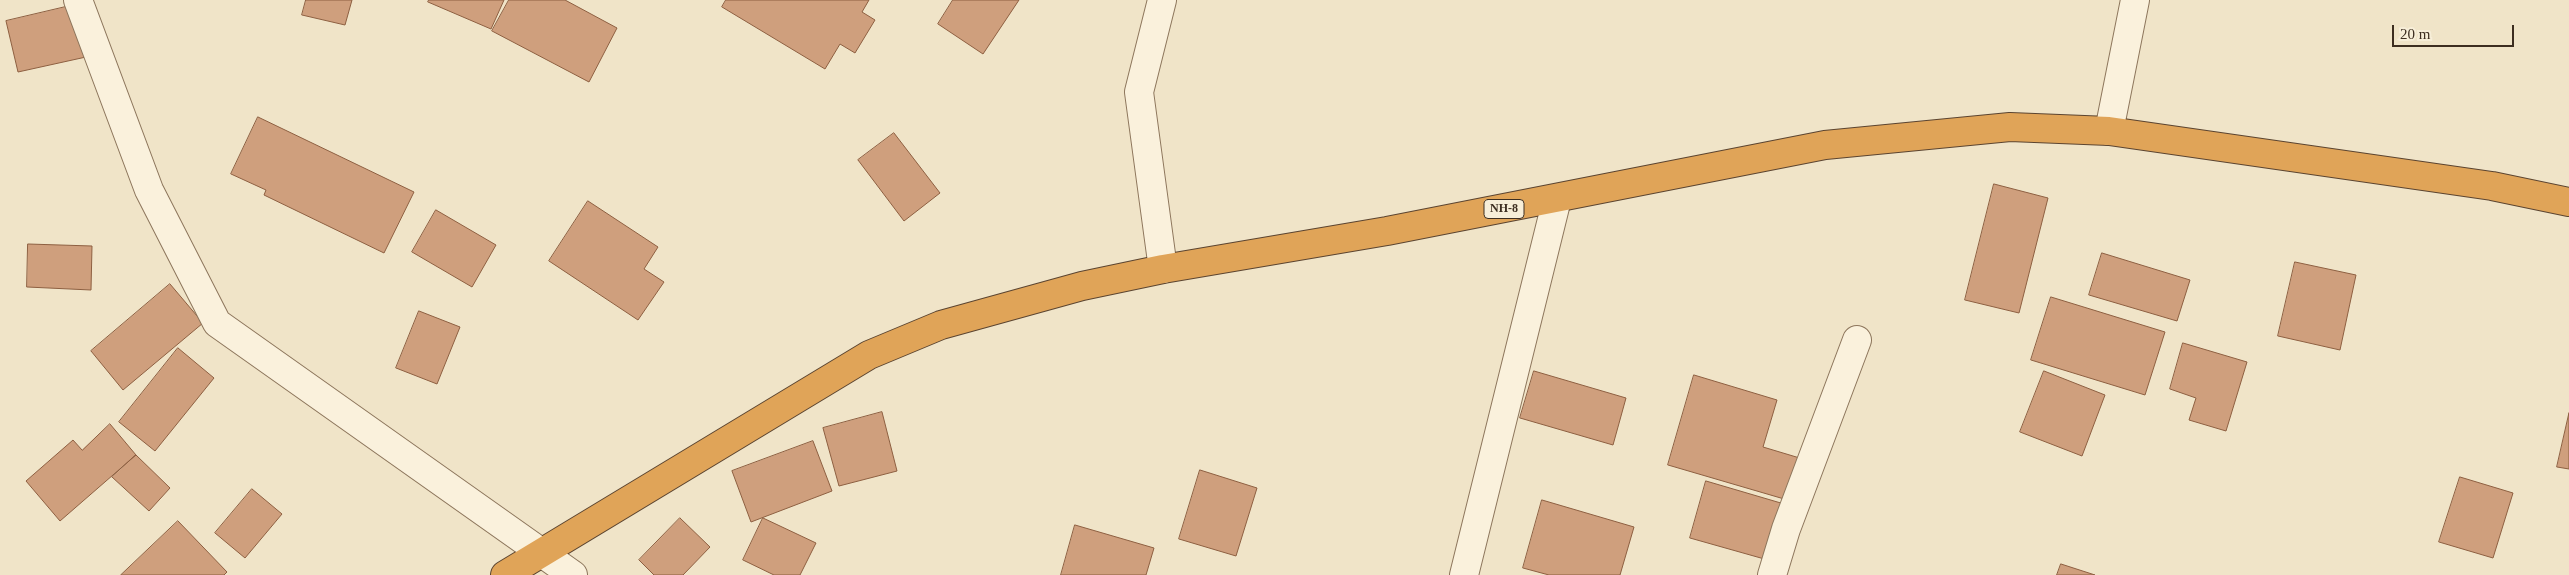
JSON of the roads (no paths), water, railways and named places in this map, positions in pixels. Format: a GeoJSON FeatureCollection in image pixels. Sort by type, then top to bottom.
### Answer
{"type":"FeatureCollection","features":[{"type":"Feature","properties":{"kind":"highway","name":"NH-8"},"geometry":{"type":"LineString","coordinates":[[505,575],[869,355],[941,325],[1011,304],[1082,286],[1163,269],[1387,231],[1825,145],[2010,127],[2109,131],[2492,186],[2569,202]]}},
{"type":"Feature","properties":{"kind":"street"},"geometry":{"type":"LineString","coordinates":[[78,0],[149,190],[217,324],[573,575]]}},
{"type":"Feature","properties":{"kind":"street"},"geometry":{"type":"LineString","coordinates":[[1162,0],[1139,92],[1163,269]]}},
{"type":"Feature","properties":{"kind":"street"},"geometry":{"type":"LineString","coordinates":[[2109,131],[2135,0]]}},
{"type":"Feature","properties":{"kind":"street"},"geometry":{"type":"LineString","coordinates":[[1464,575],[1557,199]]}},
{"type":"Feature","properties":{"kind":"street"},"geometry":{"type":"LineString","coordinates":[[1772,575],[1786,529],[1857,340]]}}]}
